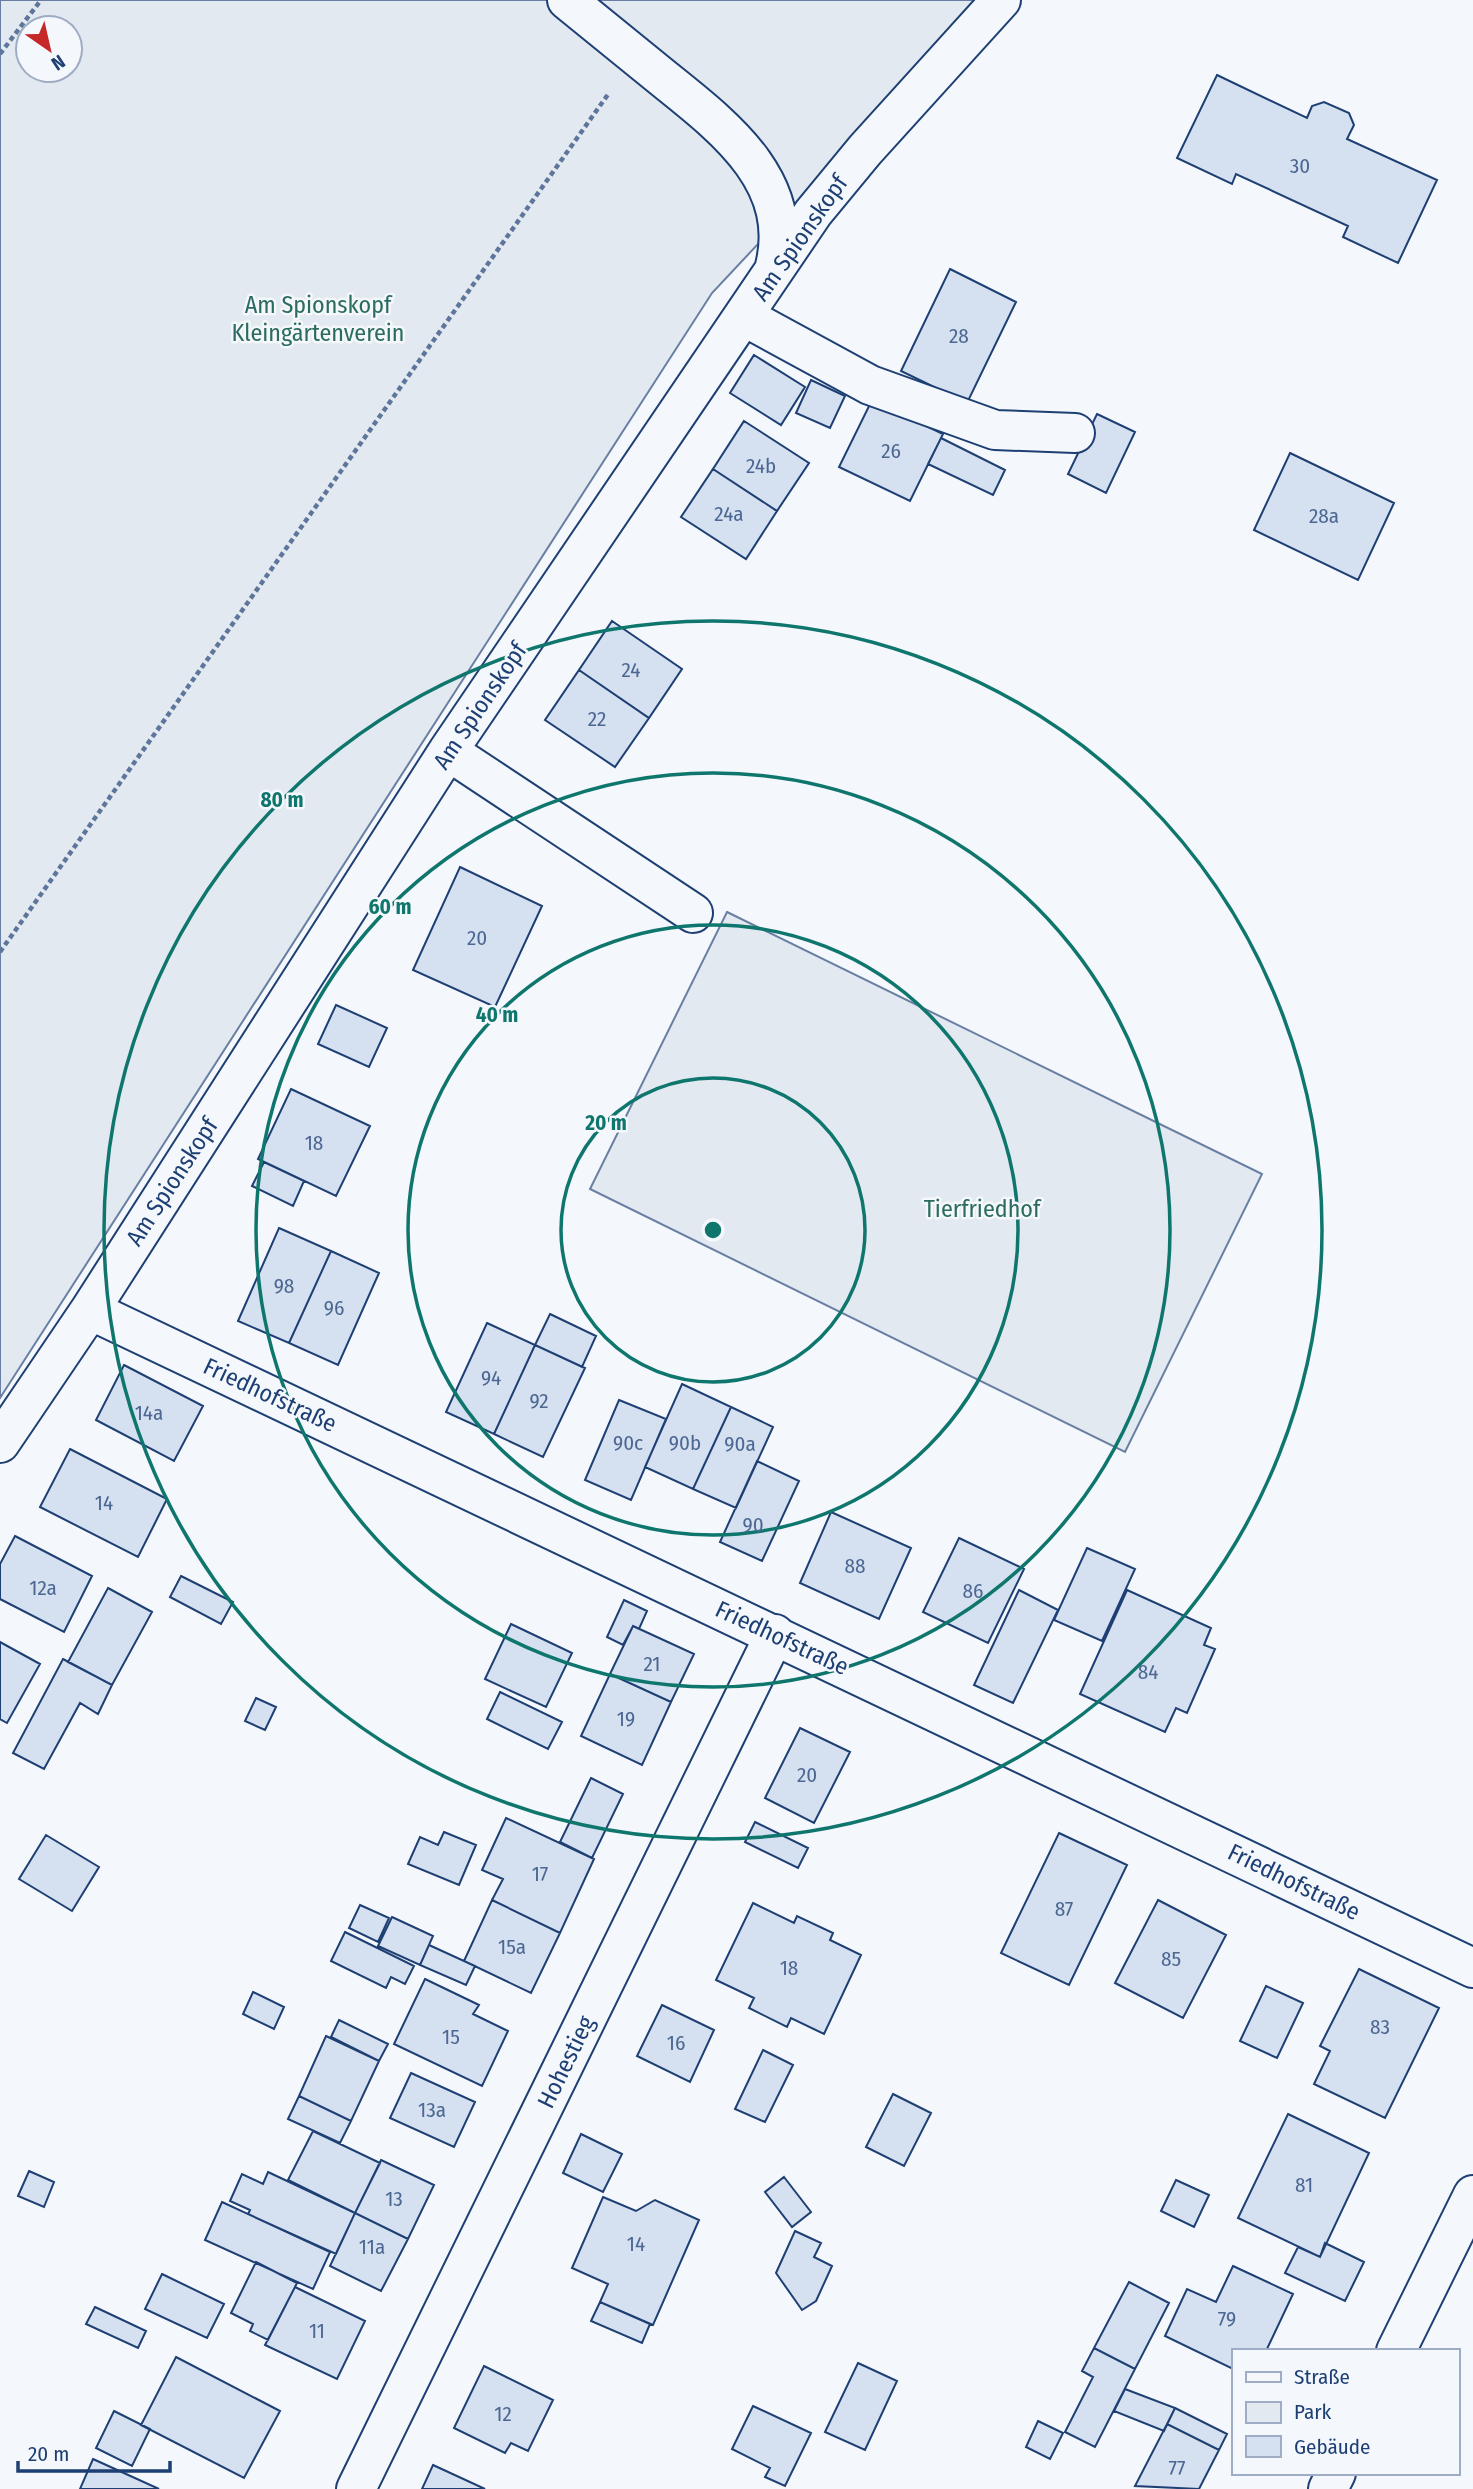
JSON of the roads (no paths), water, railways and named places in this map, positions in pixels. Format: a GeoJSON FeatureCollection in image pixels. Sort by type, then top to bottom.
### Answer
{"type":"FeatureCollection","features":[{"type":"Feature","properties":{"kind":"street"},"geometry":{"type":"LineString","coordinates":[[567,0],[739,142],[757,165],[770,190],[779,225],[776,260],[769,281]]}},
{"type":"Feature","properties":{"kind":"street","name":"Am Spionskopf"},"geometry":{"type":"LineString","coordinates":[[0,1443],[90,1310],[448,751],[745,317],[813,213],[1001,0]]}},
{"type":"Feature","properties":{"kind":"street"},"geometry":{"type":"LineString","coordinates":[[745,317],[870,385],[995,430],[1075,433]]}},
{"type":"Feature","properties":{"kind":"street"},"geometry":{"type":"LineString","coordinates":[[448,751],[693,913]]}},
{"type":"Feature","properties":{"kind":"street","name":"Friedhofstraße"},"geometry":{"type":"LineString","coordinates":[[90,1310],[1473,1968]]}},
{"type":"Feature","properties":{"kind":"street","name":"Hohestieg"},"geometry":{"type":"LineString","coordinates":[[356,2489],[775,1634]]}},
{"type":"Feature","properties":{"kind":"street"},"geometry":{"type":"LineString","coordinates":[[1397,2349],[1473,2195]]}},
{"type":"Feature","properties":{"kind":"park label","name":"Am Spionskopf Kleingärtenverein"},"geometry":{"type":"Point","coordinates":[318,319]}},
{"type":"Feature","properties":{"kind":"park label","name":"Tierfriedhof"},"geometry":{"type":"Point","coordinates":[982,1209]}}]}
